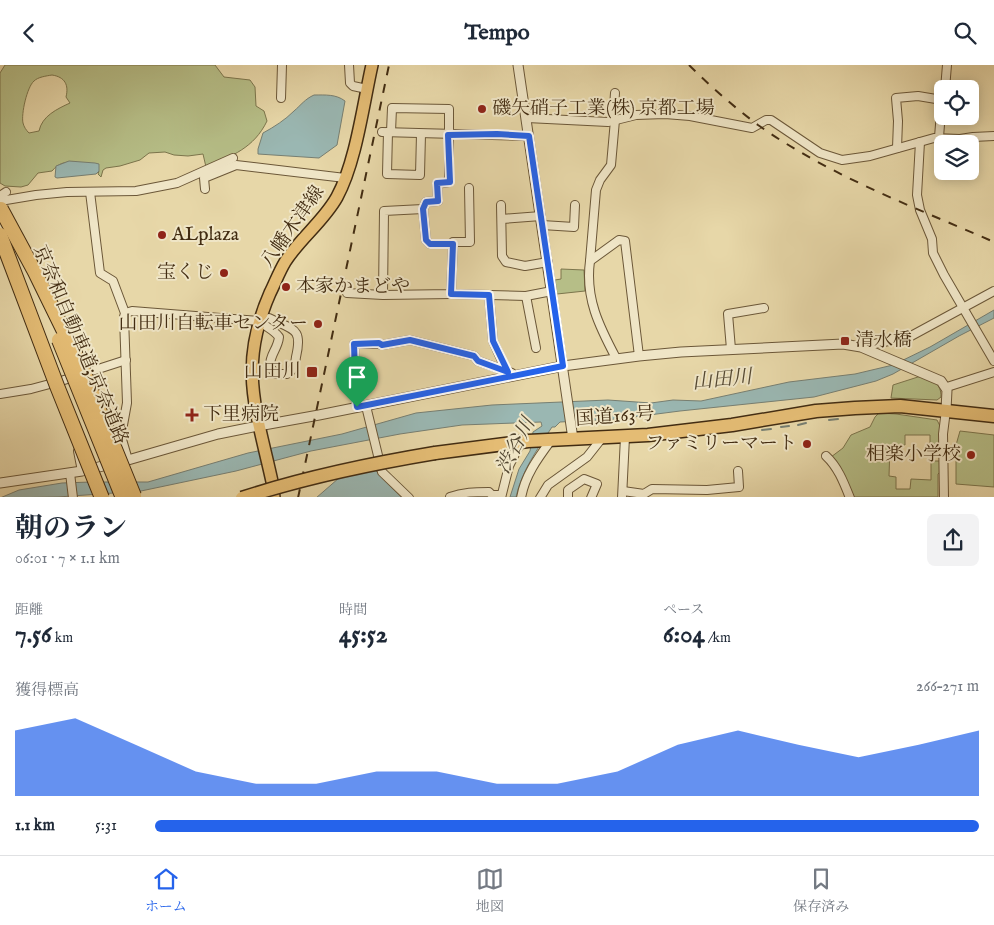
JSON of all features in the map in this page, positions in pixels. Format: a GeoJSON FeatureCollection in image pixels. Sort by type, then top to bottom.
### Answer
{"type":"FeatureCollection","features":[{"type":"Feature","properties":{"kind":"highway"},"geometry":{"type":"LineString","coordinates":[[2,199],[82,368],[128,497]]}},
{"type":"Feature","properties":{"kind":"highway"},"geometry":{"type":"LineString","coordinates":[[0,235],[57,386],[102,497]]}},
{"type":"Feature","properties":{"kind":"highway","name":"国道163号"},"geometry":{"type":"LineString","coordinates":[[242,497],[311,477],[374,463],[525,441],[551,440],[573,433],[602,438],[625,437],[723,426],[845,408],[900,406],[994,416]]}},
{"type":"Feature","properties":{"kind":"main road","name":"八幡木津線"},"geometry":{"type":"LineString","coordinates":[[274,497],[253,400],[254,341],[259,321],[284,263],[295,248],[324,217],[337,197],[351,161],[372,65]]}},
{"type":"Feature","properties":{"kind":"street"},"geometry":{"type":"LineString","coordinates":[[281,98],[282,65]]}},
{"type":"Feature","properties":{"kind":"street"},"geometry":{"type":"LineString","coordinates":[[349,65],[349,81],[351,85],[367,89]]}},
{"type":"Feature","properties":{"kind":"street"},"geometry":{"type":"LineString","coordinates":[[518,65],[573,433]]}},
{"type":"Feature","properties":{"kind":"street"},"geometry":{"type":"LineString","coordinates":[[945,80],[947,65]]}},
{"type":"Feature","properties":{"kind":"street"},"geometry":{"type":"LineString","coordinates":[[615,93],[611,165],[600,180],[596,190],[589,292],[597,317],[616,358]]}},
{"type":"Feature","properties":{"kind":"street"},"geometry":{"type":"LineString","coordinates":[[898,148],[896,98],[918,97],[934,99]]}},
{"type":"Feature","properties":{"kind":"street"},"geometry":{"type":"LineString","coordinates":[[421,134],[420,175],[387,174],[387,132],[392,108],[449,109],[450,182],[437,183],[438,201],[426,202],[423,209],[427,242],[430,244],[470,242],[469,187]]}},
{"type":"Feature","properties":{"kind":"street"},"geometry":{"type":"LineString","coordinates":[[527,118],[608,122],[636,115],[665,114],[690,116],[752,128],[766,120],[771,120],[820,153],[842,160],[859,158],[934,138]]}},
{"type":"Feature","properties":{"kind":"street"},"geometry":{"type":"LineString","coordinates":[[387,132],[529,136]]}},
{"type":"Feature","properties":{"kind":"street"},"geometry":{"type":"LineString","coordinates":[[979,137],[994,136]]}},
{"type":"Feature","properties":{"kind":"street"},"geometry":{"type":"LineString","coordinates":[[920,142],[917,179],[920,210],[932,239],[933,253],[964,311],[994,361]]}},
{"type":"Feature","properties":{"kind":"street"},"geometry":{"type":"LineString","coordinates":[[2,199],[90,192],[129,192],[171,184],[233,158]]}},
{"type":"Feature","properties":{"kind":"street"},"geometry":{"type":"LineString","coordinates":[[205,189],[204,178],[236,165],[345,178]]}},
{"type":"Feature","properties":{"kind":"street"},"geometry":{"type":"LineString","coordinates":[[90,192],[100,273],[113,281],[125,313],[128,403],[122,436],[128,460]]}},
{"type":"Feature","properties":{"kind":"street"},"geometry":{"type":"LineString","coordinates":[[501,205],[502,256],[506,263],[525,266],[548,262]]}},
{"type":"Feature","properties":{"kind":"street"},"geometry":{"type":"LineString","coordinates":[[502,219],[542,221],[574,227],[575,205]]}},
{"type":"Feature","properties":{"kind":"street"},"geometry":{"type":"LineString","coordinates":[[383,295],[384,211],[423,209]]}},
{"type":"Feature","properties":{"kind":"street"},"geometry":{"type":"LineString","coordinates":[[590,261],[617,241],[625,241],[638,356]]}},
{"type":"Feature","properties":{"kind":"street"},"geometry":{"type":"LineString","coordinates":[[451,294],[453,244]]}},
{"type":"Feature","properties":{"kind":"street"},"geometry":{"type":"LineString","coordinates":[[0,247],[78,423],[78,453],[82,471]]}},
{"type":"Feature","properties":{"kind":"street"},"geometry":{"type":"LineString","coordinates":[[347,293],[526,296],[552,291]]}},
{"type":"Feature","properties":{"kind":"street"},"geometry":{"type":"LineString","coordinates":[[0,483],[70,476],[82,471],[218,434],[259,431],[510,374],[638,356],[821,345],[861,347],[911,336],[964,311],[994,291]]}},
{"type":"Feature","properties":{"kind":"street"},"geometry":{"type":"LineString","coordinates":[[489,295],[493,341],[510,374]]}},
{"type":"Feature","properties":{"kind":"street"},"geometry":{"type":"LineString","coordinates":[[526,296],[536,348]]}},
{"type":"Feature","properties":{"kind":"street"},"geometry":{"type":"LineString","coordinates":[[730,349],[728,314],[764,307]]}},
{"type":"Feature","properties":{"kind":"street"},"geometry":{"type":"LineString","coordinates":[[125,313],[132,311],[259,321],[270,317],[298,334],[299,340],[294,368],[287,374],[276,374],[270,367],[271,357],[277,348],[279,337],[276,332],[266,328],[259,321]]}},
{"type":"Feature","properties":{"kind":"street"},"geometry":{"type":"LineString","coordinates":[[409,497],[382,472],[363,407],[354,385],[356,370],[354,344],[379,343],[382,345],[410,340],[474,356],[478,361],[510,374]]}},
{"type":"Feature","properties":{"kind":"street"},"geometry":{"type":"LineString","coordinates":[[861,347],[920,371],[941,381],[946,387],[943,434],[944,497]]}},
{"type":"Feature","properties":{"kind":"street"},"geometry":{"type":"LineString","coordinates":[[0,394],[31,389],[61,381],[126,360]]}},
{"type":"Feature","properties":{"kind":"street"},"geometry":{"type":"LineString","coordinates":[[946,387],[994,372]]}},
{"type":"Feature","properties":{"kind":"street"},"geometry":{"type":"LineString","coordinates":[[625,437],[622,495],[644,495],[652,489],[707,491],[739,487],[738,471]]}},
{"type":"Feature","properties":{"kind":"street"},"geometry":{"type":"LineString","coordinates":[[540,497],[548,485],[587,457],[602,438]]}},
{"type":"Feature","properties":{"kind":"street"},"geometry":{"type":"LineString","coordinates":[[522,497],[526,479],[551,440]]}},
{"type":"Feature","properties":{"kind":"street"},"geometry":{"type":"LineString","coordinates":[[450,497],[464,492],[489,492],[492,495],[501,497],[509,466],[525,441]]}},
{"type":"Feature","properties":{"kind":"street"},"geometry":{"type":"LineString","coordinates":[[826,456],[832,461],[850,497]]}},
{"type":"Feature","properties":{"kind":"street"},"geometry":{"type":"LineString","coordinates":[[70,476],[73,497]]}},
{"type":"Feature","properties":{"kind":"street"},"geometry":{"type":"LineString","coordinates":[[568,497],[568,490],[584,479],[597,484],[592,497]]}},
{"type":"Feature","properties":{"kind":"green space"},"geometry":{"type":"Polygon","coordinates":[[[5,65],[215,65],[224,77],[250,80],[255,87],[256,106],[264,111],[267,121],[249,145],[233,155],[206,167],[203,154],[188,156],[165,152],[149,153],[140,160],[106,168],[103,170],[101,177],[98,174],[99,171],[81,164],[68,162],[57,166],[52,171],[38,173],[28,185],[21,187],[5,186],[0,183],[0,73],[5,65]],[[56,76],[42,77],[31,84],[23,113],[23,123],[29,133],[39,131],[47,117],[70,103],[66,97],[67,89],[65,82],[56,76]]]}},
{"type":"Feature","properties":{"kind":"green space"},"geometry":{"type":"Polygon","coordinates":[[[561,269],[584,270],[585,291],[557,294],[555,280],[561,279],[561,269]]]}},
{"type":"Feature","properties":{"kind":"green space"},"geometry":{"type":"Polygon","coordinates":[[[921,376],[938,385],[941,397],[937,400],[891,398],[893,385],[921,376]]]}},
{"type":"Feature","properties":{"kind":"green space"},"geometry":{"type":"Polygon","coordinates":[[[879,413],[937,420],[941,428],[940,451],[930,451],[930,435],[905,435],[905,445],[890,446],[889,476],[896,477],[896,489],[910,489],[911,479],[931,480],[931,461],[940,461],[938,497],[852,497],[831,457],[843,448],[851,435],[870,427],[879,413]]]}},
{"type":"Feature","properties":{"kind":"green space","name":"相楽小学校"},"geometry":{"type":"Polygon","coordinates":[[[960,431],[994,435],[994,487],[956,484],[956,445],[960,431]]]}},
{"type":"Feature","properties":{"kind":"water"},"geometry":{"type":"Polygon","coordinates":[[[314,95],[334,96],[345,101],[337,145],[319,158],[258,154],[263,133],[275,126],[314,95]]]}},
{"type":"Feature","properties":{"kind":"water"},"geometry":{"type":"Polygon","coordinates":[[[69,161],[99,164],[99,171],[96,174],[55,177],[56,166],[69,161]]]}},
{"type":"Feature","properties":{"kind":"water"},"geometry":{"type":"Polygon","coordinates":[[[994,310],[994,318],[893,374],[876,381],[814,397],[618,419],[560,422],[555,427],[552,427],[531,461],[522,478],[516,497],[510,497],[519,469],[530,451],[533,432],[542,426],[541,422],[462,425],[400,434],[311,451],[236,471],[141,491],[58,497],[2,497],[19,490],[62,483],[148,482],[248,453],[342,434],[416,413],[492,405],[608,400],[651,403],[673,400],[701,401],[789,382],[855,374],[893,365],[930,347],[994,310]]]}},
{"type":"Feature","properties":{"kind":"water"},"geometry":{"type":"Polygon","coordinates":[[[375,470],[404,497],[317,497],[339,478],[375,470]]]}},
{"type":"Feature","properties":{"kind":"waterway"},"geometry":{"type":"LineString","coordinates":[[829,420],[838,419]]}},
{"type":"Feature","properties":{"kind":"waterway"},"geometry":{"type":"LineString","coordinates":[[798,425],[806,423]]}},
{"type":"Feature","properties":{"kind":"waterway"},"geometry":{"type":"LineString","coordinates":[[781,427],[789,426]]}},
{"type":"Feature","properties":{"kind":"waterway"},"geometry":{"type":"LineString","coordinates":[[762,430],[771,429]]}},
{"type":"Feature","properties":{"kind":"railway"},"geometry":{"type":"LineString","coordinates":[[298,497],[389,65]]}},
{"type":"Feature","properties":{"kind":"railway"},"geometry":{"type":"LineString","coordinates":[[689,65],[722,96],[758,125],[814,160],[903,203],[994,242]]}},
{"type":"Feature","properties":{"kind":"place","name":"磯矢硝子工業(株) 京都工場"},"geometry":{"type":"Point","coordinates":[482,109]}},
{"type":"Feature","properties":{"kind":"place","name":"ALplaza"},"geometry":{"type":"Point","coordinates":[162,235]}},
{"type":"Feature","properties":{"kind":"place","name":"宝くじ"},"geometry":{"type":"Point","coordinates":[224,273]}},
{"type":"Feature","properties":{"kind":"place","name":"本家かまどや"},"geometry":{"type":"Point","coordinates":[286,287]}},
{"type":"Feature","properties":{"kind":"place","name":"山田川自転車センター"},"geometry":{"type":"Point","coordinates":[318,324]}},
{"type":"Feature","properties":{"kind":"place","name":"清水橋"},"geometry":{"type":"Point","coordinates":[845,341]}},
{"type":"Feature","properties":{"kind":"place","name":"山田川"},"geometry":{"type":"Point","coordinates":[312,372]}},
{"type":"Feature","properties":{"kind":"place","name":"下里病院"},"geometry":{"type":"Point","coordinates":[192,415]}},
{"type":"Feature","properties":{"kind":"place","name":"ファミリーマート"},"geometry":{"type":"Point","coordinates":[807,444]}},
{"type":"Feature","properties":{"kind":"place","name":"相楽小学校"},"geometry":{"type":"Point","coordinates":[971,455]}},
{"type":"Feature","properties":{"kind":"route"},"geometry":{"type":"LineString","coordinates":[[497,134],[529,136],[563,366],[357,407],[354,385],[356,370],[354,344],[379,343],[382,345],[410,340],[474,356],[478,361],[508,372],[493,341],[489,295],[451,294],[453,244],[430,244],[427,242],[423,209],[426,202],[438,201],[437,183],[450,182],[448,135],[497,134]]}},
{"type":"Feature","properties":{"kind":"water label","name":"渋谷川"},"geometry":{"type":"Point","coordinates":[516,446]}}]}
